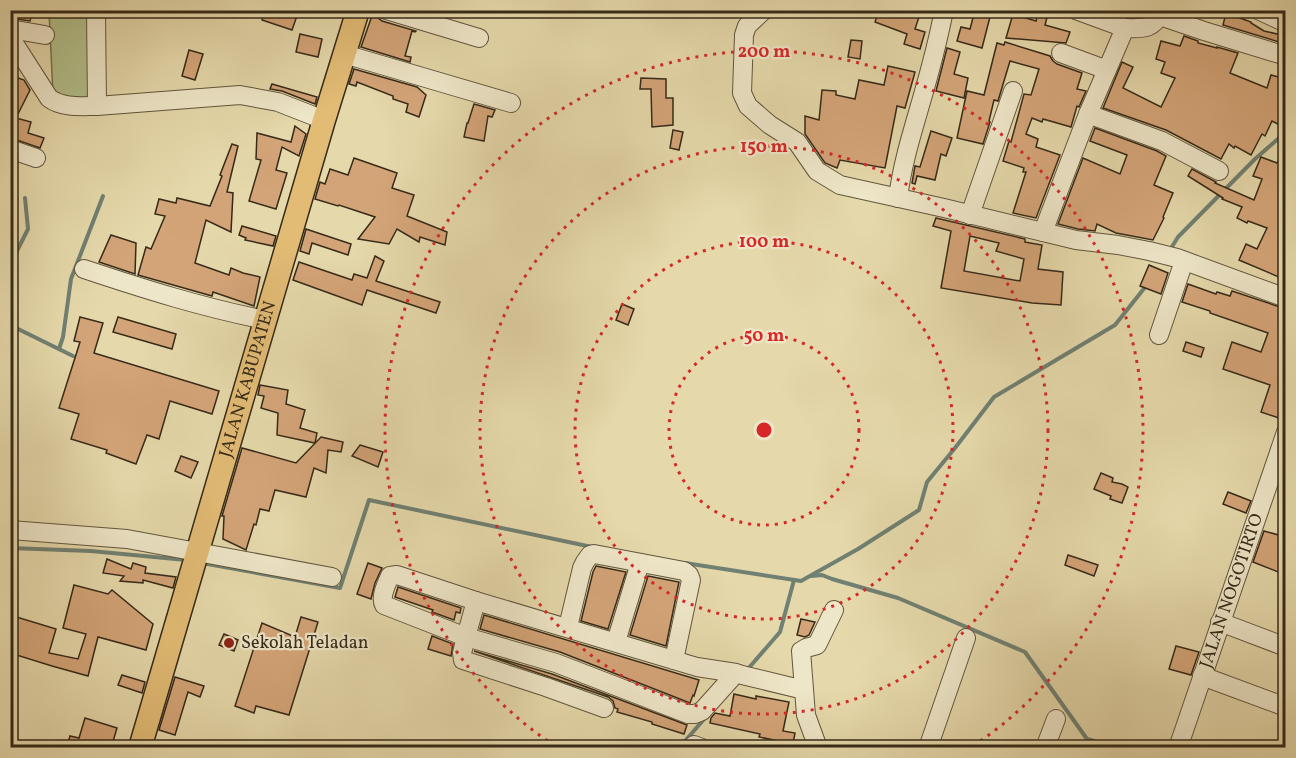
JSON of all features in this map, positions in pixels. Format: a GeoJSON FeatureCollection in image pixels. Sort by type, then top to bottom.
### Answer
{"type":"FeatureCollection","features":[{"type":"Feature","properties":{"kind":"main road","name":"JALAN KABUPATEN"},"geometry":{"type":"LineString","coordinates":[[140,747],[358,10]]}},
{"type":"Feature","properties":{"kind":"street"},"geometry":{"type":"LineString","coordinates":[[96,10],[97,106]]}},
{"type":"Feature","properties":{"kind":"street"},"geometry":{"type":"LineString","coordinates":[[386,10],[479,38]]}},
{"type":"Feature","properties":{"kind":"street"},"geometry":{"type":"LineString","coordinates":[[764,10],[747,26],[744,35],[742,93],[748,106],[770,125],[797,142],[817,171],[840,185],[1076,240],[1149,251],[1286,298]]}},
{"type":"Feature","properties":{"kind":"street"},"geometry":{"type":"LineString","coordinates":[[898,198],[900,179],[936,48],[944,10]]}},
{"type":"Feature","properties":{"kind":"street"},"geometry":{"type":"LineString","coordinates":[[1076,10],[1125,28],[1151,26],[1161,13],[1204,31],[1286,56]]}},
{"type":"Feature","properties":{"kind":"street"},"geometry":{"type":"LineString","coordinates":[[1258,10],[1286,23]]}},
{"type":"Feature","properties":{"kind":"street"},"geometry":{"type":"LineString","coordinates":[[1043,232],[1088,114],[1125,28]]}},
{"type":"Feature","properties":{"kind":"street"},"geometry":{"type":"LineString","coordinates":[[10,30],[45,34]]}},
{"type":"Feature","properties":{"kind":"street"},"geometry":{"type":"LineString","coordinates":[[10,38],[47,95],[56,102],[77,106],[97,106],[240,96],[278,102],[324,120]]}},
{"type":"Feature","properties":{"kind":"street"},"geometry":{"type":"LineString","coordinates":[[1061,53],[1107,70]]}},
{"type":"Feature","properties":{"kind":"street"},"geometry":{"type":"LineString","coordinates":[[344,54],[511,103]]}},
{"type":"Feature","properties":{"kind":"street"},"geometry":{"type":"LineString","coordinates":[[970,215],[1013,91]]}},
{"type":"Feature","properties":{"kind":"street"},"geometry":{"type":"LineString","coordinates":[[1088,114],[1162,141],[1219,171]]}},
{"type":"Feature","properties":{"kind":"street"},"geometry":{"type":"LineString","coordinates":[[10,149],[36,158]]}},
{"type":"Feature","properties":{"kind":"street"},"geometry":{"type":"LineString","coordinates":[[1159,335],[1180,260]]}},
{"type":"Feature","properties":{"kind":"street"},"geometry":{"type":"LineString","coordinates":[[84,269],[222,312],[266,320]]}},
{"type":"Feature","properties":{"kind":"street","name":"JALAN NOGOTIRTO"},"geometry":{"type":"LineString","coordinates":[[1178,747],[1286,432]]}},
{"type":"Feature","properties":{"kind":"street"},"geometry":{"type":"LineString","coordinates":[[10,530],[127,538],[195,558],[332,577]]}},
{"type":"Feature","properties":{"kind":"street"},"geometry":{"type":"LineString","coordinates":[[568,627],[582,568],[590,555],[684,571],[691,580],[674,660]]}},
{"type":"Feature","properties":{"kind":"street"},"geometry":{"type":"LineString","coordinates":[[616,642],[640,563]]}},
{"type":"Feature","properties":{"kind":"street"},"geometry":{"type":"LineString","coordinates":[[744,675],[702,711],[688,714],[556,663],[466,637],[384,606],[382,598],[390,576],[397,575],[697,667],[744,675],[804,690]]}},
{"type":"Feature","properties":{"kind":"street"},"geometry":{"type":"LineString","coordinates":[[476,601],[462,653],[463,660],[604,708]]}},
{"type":"Feature","properties":{"kind":"street"},"geometry":{"type":"LineString","coordinates":[[818,747],[806,715],[801,651],[817,645],[834,610]]}},
{"type":"Feature","properties":{"kind":"street"},"geometry":{"type":"LineString","coordinates":[[1220,622],[1286,647]]}},
{"type":"Feature","properties":{"kind":"street"},"geometry":{"type":"LineString","coordinates":[[928,747],[966,639]]}},
{"type":"Feature","properties":{"kind":"street"},"geometry":{"type":"LineString","coordinates":[[1202,676],[1286,707]]}},
{"type":"Feature","properties":{"kind":"street"},"geometry":{"type":"LineString","coordinates":[[1045,747],[1056,719]]}},
{"type":"Feature","properties":{"kind":"green space"},"geometry":{"type":"Polygon","coordinates":[[[49,11],[80,11],[89,17],[91,98],[53,95],[49,11]]]}},
{"type":"Feature","properties":{"kind":"building"},"geometry":{"type":"Polygon","coordinates":[[[10,10],[33,10],[30,21],[10,18],[10,10]]]}},
{"type":"Feature","properties":{"kind":"building"},"geometry":{"type":"Polygon","coordinates":[[[265,10],[299,10],[292,30],[262,20],[265,10]]]}},
{"type":"Feature","properties":{"kind":"building"},"geometry":{"type":"Polygon","coordinates":[[[374,10],[382,21],[416,31],[412,31],[405,56],[411,57],[410,62],[361,47],[374,10]]]}},
{"type":"Feature","properties":{"kind":"building"},"geometry":{"type":"Polygon","coordinates":[[[879,10],[901,10],[919,17],[915,29],[925,32],[920,49],[904,44],[907,34],[875,22],[879,10]]]}},
{"type":"Feature","properties":{"kind":"building"},"geometry":{"type":"Polygon","coordinates":[[[975,10],[991,13],[982,48],[957,41],[961,27],[970,29],[975,10]]]}},
{"type":"Feature","properties":{"kind":"building"},"geometry":{"type":"Polygon","coordinates":[[[1039,10],[1049,10],[1045,25],[1070,32],[1066,43],[1006,38],[1013,14],[1036,21],[1039,10]]]}},
{"type":"Feature","properties":{"kind":"building"},"geometry":{"type":"Polygon","coordinates":[[[1226,13],[1251,22],[1264,31],[1286,36],[1286,44],[1223,25],[1226,13]]]}},
{"type":"Feature","properties":{"kind":"building"},"geometry":{"type":"Polygon","coordinates":[[[300,34],[322,39],[318,57],[296,52],[300,34]]]}},
{"type":"Feature","properties":{"kind":"building"},"geometry":{"type":"Polygon","coordinates":[[[1184,36],[1198,43],[1238,53],[1230,73],[1267,88],[1271,75],[1286,79],[1286,128],[1272,121],[1265,136],[1262,134],[1251,155],[1229,144],[1221,159],[1166,130],[1103,108],[1122,62],[1133,67],[1123,88],[1161,107],[1175,78],[1161,73],[1165,62],[1156,59],[1161,41],[1180,46],[1184,36]]]}},
{"type":"Feature","properties":{"kind":"building"},"geometry":{"type":"Polygon","coordinates":[[[851,40],[862,41],[860,59],[848,57],[851,40]]]}},
{"type":"Feature","properties":{"kind":"building"},"geometry":{"type":"Polygon","coordinates":[[[1005,42],[1050,56],[1057,64],[1082,73],[1077,89],[1086,91],[1079,107],[1077,106],[1071,127],[1032,118],[1026,134],[1038,139],[1036,147],[1060,155],[1036,218],[1013,213],[1026,172],[1023,172],[1024,168],[1003,161],[1009,141],[1011,142],[1024,94],[1031,95],[1039,69],[1010,61],[998,101],[994,100],[983,144],[957,138],[967,91],[984,95],[997,43],[1004,45],[1005,42]]]}},
{"type":"Feature","properties":{"kind":"building"},"geometry":{"type":"Polygon","coordinates":[[[947,48],[960,52],[954,74],[968,78],[964,98],[936,91],[947,48]]]}},
{"type":"Feature","properties":{"kind":"building"},"geometry":{"type":"Polygon","coordinates":[[[189,50],[203,54],[195,80],[182,76],[189,50]]]}},
{"type":"Feature","properties":{"kind":"building"},"geometry":{"type":"Polygon","coordinates":[[[888,66],[915,72],[905,108],[897,106],[885,168],[840,160],[837,168],[825,163],[805,134],[805,116],[819,120],[822,90],[836,91],[836,95],[855,99],[859,80],[884,85],[888,66]]]}},
{"type":"Feature","properties":{"kind":"building"},"geometry":{"type":"Polygon","coordinates":[[[354,69],[417,87],[426,95],[419,117],[406,112],[408,104],[393,99],[393,96],[357,82],[356,86],[349,84],[354,69]]]}},
{"type":"Feature","properties":{"kind":"building"},"geometry":{"type":"Polygon","coordinates":[[[10,75],[24,80],[30,90],[16,118],[31,122],[28,133],[44,138],[40,148],[11,138],[13,130],[10,129],[10,75]]]}},
{"type":"Feature","properties":{"kind":"building"},"geometry":{"type":"Polygon","coordinates":[[[641,78],[666,79],[666,98],[673,98],[673,125],[652,127],[651,89],[640,89],[641,78]]]}},
{"type":"Feature","properties":{"kind":"building"},"geometry":{"type":"Polygon","coordinates":[[[272,84],[317,97],[315,104],[282,91],[270,89],[272,84]]]}},
{"type":"Feature","properties":{"kind":"building"},"geometry":{"type":"Polygon","coordinates":[[[474,104],[495,110],[492,117],[488,116],[484,141],[464,137],[474,104]]]}},
{"type":"Feature","properties":{"kind":"building"},"geometry":{"type":"Polygon","coordinates":[[[295,126],[306,134],[299,156],[282,147],[276,170],[287,173],[276,209],[249,201],[261,160],[256,159],[257,133],[291,142],[295,126]]]}},
{"type":"Feature","properties":{"kind":"building"},"geometry":{"type":"Polygon","coordinates":[[[1095,128],[1166,156],[1154,185],[1173,193],[1153,240],[1116,233],[1097,224],[1095,231],[1058,224],[1083,158],[1120,174],[1127,155],[1090,141],[1095,128]]]}},
{"type":"Feature","properties":{"kind":"building"},"geometry":{"type":"Polygon","coordinates":[[[673,130],[683,132],[679,150],[670,148],[673,130]]]}},
{"type":"Feature","properties":{"kind":"building"},"geometry":{"type":"Polygon","coordinates":[[[931,131],[952,138],[946,156],[941,154],[935,180],[917,176],[915,184],[912,183],[915,166],[920,167],[931,131]]]}},
{"type":"Feature","properties":{"kind":"building"},"geometry":{"type":"Polygon","coordinates":[[[232,144],[238,146],[227,192],[233,193],[231,232],[206,220],[195,263],[229,275],[231,268],[260,277],[254,306],[213,292],[212,296],[138,275],[146,247],[151,249],[165,216],[155,214],[159,199],[176,203],[177,198],[210,206],[232,144]]]}},
{"type":"Feature","properties":{"kind":"building"},"geometry":{"type":"Polygon","coordinates":[[[1286,145],[1286,280],[1239,260],[1246,244],[1257,249],[1267,228],[1237,218],[1242,207],[1222,199],[1188,176],[1192,169],[1215,183],[1254,200],[1262,179],[1253,176],[1261,157],[1277,163],[1286,145]]]}},
{"type":"Feature","properties":{"kind":"building"},"geometry":{"type":"Polygon","coordinates":[[[354,158],[397,173],[392,188],[414,195],[407,216],[447,232],[445,245],[420,237],[419,242],[397,229],[389,244],[358,239],[375,217],[315,199],[320,182],[325,184],[330,169],[348,175],[354,158]]]}},
{"type":"Feature","properties":{"kind":"building"},"geometry":{"type":"Polygon","coordinates":[[[936,218],[1042,245],[1038,269],[1063,272],[1061,305],[1032,303],[941,288],[951,231],[933,226],[936,218]],[[970,236],[964,271],[1020,281],[1024,259],[996,251],[999,243],[970,236]]]}},
{"type":"Feature","properties":{"kind":"building"},"geometry":{"type":"Polygon","coordinates":[[[242,226],[276,236],[273,246],[245,240],[246,238],[239,235],[242,226]]]}},
{"type":"Feature","properties":{"kind":"building"},"geometry":{"type":"Polygon","coordinates":[[[306,229],[351,244],[348,255],[312,243],[309,254],[300,251],[306,229]]]}},
{"type":"Feature","properties":{"kind":"building"},"geometry":{"type":"Polygon","coordinates":[[[111,235],[136,243],[135,274],[99,262],[111,235]]]}},
{"type":"Feature","properties":{"kind":"building"},"geometry":{"type":"Polygon","coordinates":[[[375,256],[384,261],[376,281],[440,302],[436,313],[367,290],[362,305],[293,280],[299,262],[352,280],[354,274],[367,278],[375,256]]]}},
{"type":"Feature","properties":{"kind":"building"},"geometry":{"type":"Polygon","coordinates":[[[1149,265],[1168,273],[1161,294],[1140,286],[1149,265]]]}},
{"type":"Feature","properties":{"kind":"building"},"geometry":{"type":"Polygon","coordinates":[[[1188,284],[1216,294],[1217,292],[1230,296],[1232,291],[1286,309],[1286,399],[1279,418],[1261,412],[1270,385],[1223,369],[1232,342],[1261,352],[1268,333],[1182,302],[1188,284]]]}},
{"type":"Feature","properties":{"kind":"building"},"geometry":{"type":"Polygon","coordinates":[[[622,304],[634,309],[628,325],[616,320],[622,304]]]}},
{"type":"Feature","properties":{"kind":"building"},"geometry":{"type":"Polygon","coordinates":[[[80,317],[103,323],[94,353],[219,391],[212,414],[170,401],[159,439],[147,435],[136,464],[106,453],[107,450],[71,439],[79,414],[59,408],[80,342],[74,341],[80,317]]]}},
{"type":"Feature","properties":{"kind":"building"},"geometry":{"type":"Polygon","coordinates":[[[118,317],[176,334],[172,349],[113,332],[118,317]]]}},
{"type":"Feature","properties":{"kind":"building"},"geometry":{"type":"Polygon","coordinates":[[[1186,342],[1204,348],[1201,357],[1183,351],[1186,342]]]}},
{"type":"Feature","properties":{"kind":"building"},"geometry":{"type":"Polygon","coordinates":[[[260,385],[288,390],[286,404],[305,410],[300,428],[317,433],[315,443],[277,435],[278,413],[261,408],[264,396],[258,395],[260,385]]]}},
{"type":"Feature","properties":{"kind":"building"},"geometry":{"type":"Polygon","coordinates":[[[321,437],[343,442],[341,452],[328,450],[326,473],[314,468],[306,497],[275,490],[269,511],[260,509],[246,550],[223,539],[224,516],[222,516],[242,448],[296,463],[321,437]]]}},
{"type":"Feature","properties":{"kind":"building"},"geometry":{"type":"Polygon","coordinates":[[[360,445],[383,452],[378,467],[352,456],[360,445]]]}},
{"type":"Feature","properties":{"kind":"building"},"geometry":{"type":"Polygon","coordinates":[[[181,456],[198,462],[191,478],[175,471],[181,456]]]}},
{"type":"Feature","properties":{"kind":"building"},"geometry":{"type":"Polygon","coordinates":[[[1101,473],[1113,478],[1112,482],[1128,487],[1122,503],[1094,489],[1101,473]]]}},
{"type":"Feature","properties":{"kind":"building"},"geometry":{"type":"Polygon","coordinates":[[[1228,492],[1251,501],[1246,513],[1223,504],[1228,492]]]}},
{"type":"Feature","properties":{"kind":"building"},"geometry":{"type":"Polygon","coordinates":[[[1264,531],[1286,537],[1286,575],[1253,562],[1264,531]]]}},
{"type":"Feature","properties":{"kind":"building"},"geometry":{"type":"Polygon","coordinates":[[[1068,555],[1098,565],[1094,576],[1065,565],[1068,555]]]}},
{"type":"Feature","properties":{"kind":"building"},"geometry":{"type":"Polygon","coordinates":[[[107,559],[131,569],[133,563],[146,567],[145,573],[176,577],[173,588],[143,580],[143,583],[120,581],[124,576],[103,573],[107,559]]]}},
{"type":"Feature","properties":{"kind":"building"},"geometry":{"type":"Polygon","coordinates":[[[368,563],[382,568],[371,599],[357,594],[368,563]]]}},
{"type":"Feature","properties":{"kind":"building"},"geometry":{"type":"Polygon","coordinates":[[[596,566],[626,572],[608,629],[581,621],[596,566]]]}},
{"type":"Feature","properties":{"kind":"building"},"geometry":{"type":"Polygon","coordinates":[[[648,576],[679,582],[666,646],[630,635],[648,576]]]}},
{"type":"Feature","properties":{"kind":"building"},"geometry":{"type":"Polygon","coordinates":[[[74,585],[108,594],[112,590],[153,624],[146,650],[98,637],[88,676],[10,653],[10,615],[56,629],[49,653],[78,659],[86,634],[63,628],[74,585]]]}},
{"type":"Feature","properties":{"kind":"building"},"geometry":{"type":"Polygon","coordinates":[[[398,587],[461,608],[460,613],[456,612],[454,620],[395,597],[398,587]]]}},
{"type":"Feature","properties":{"kind":"building"},"geometry":{"type":"Polygon","coordinates":[[[484,615],[699,680],[694,696],[690,703],[560,652],[480,629],[484,615]]]}},
{"type":"Feature","properties":{"kind":"building"},"geometry":{"type":"Polygon","coordinates":[[[301,617],[318,622],[289,715],[256,706],[254,713],[235,706],[262,623],[295,637],[301,617]]]}},
{"type":"Feature","properties":{"kind":"building"},"geometry":{"type":"Polygon","coordinates":[[[801,619],[815,622],[809,635],[805,637],[797,635],[801,619]]]}},
{"type":"Feature","properties":{"kind":"building","name":"Sekolah Teladan"},"geometry":{"type":"Polygon","coordinates":[[[224,634],[238,640],[234,651],[219,645],[224,634]]]}},
{"type":"Feature","properties":{"kind":"building"},"geometry":{"type":"Polygon","coordinates":[[[432,636],[453,644],[451,656],[428,649],[432,636]]]}},
{"type":"Feature","properties":{"kind":"building"},"geometry":{"type":"Polygon","coordinates":[[[1176,646],[1199,652],[1191,675],[1169,669],[1176,646]]]}},
{"type":"Feature","properties":{"kind":"building"},"geometry":{"type":"Polygon","coordinates":[[[474,651],[552,674],[687,725],[684,734],[617,712],[618,709],[608,697],[474,651]]]}},
{"type":"Feature","properties":{"kind":"building"},"geometry":{"type":"Polygon","coordinates":[[[122,675],[145,682],[142,693],[118,685],[122,675]]]}},
{"type":"Feature","properties":{"kind":"building"},"geometry":{"type":"Polygon","coordinates":[[[175,677],[204,686],[200,697],[188,692],[175,735],[159,730],[175,677]]]}},
{"type":"Feature","properties":{"kind":"building"},"geometry":{"type":"Polygon","coordinates":[[[734,694],[789,702],[783,731],[795,733],[793,744],[710,723],[715,713],[730,716],[734,694]]]}},
{"type":"Feature","properties":{"kind":"building"},"geometry":{"type":"Polygon","coordinates":[[[85,718],[117,728],[112,745],[107,743],[106,747],[67,747],[70,736],[79,738],[85,718]]]}},
{"type":"Feature","properties":{"kind":"waterway"},"geometry":{"type":"LineString","coordinates":[[1170,250],[1178,237],[1255,159],[1286,132]]}},
{"type":"Feature","properties":{"kind":"waterway"},"geometry":{"type":"LineString","coordinates":[[59,349],[63,337],[71,279],[103,196]]}},
{"type":"Feature","properties":{"kind":"waterway"},"geometry":{"type":"LineString","coordinates":[[10,265],[28,229],[25,198]]}},
{"type":"Feature","properties":{"kind":"waterway"},"geometry":{"type":"LineString","coordinates":[[685,563],[801,581],[858,549],[919,510],[927,482],[994,397],[1115,325],[1146,286]]}},
{"type":"Feature","properties":{"kind":"waterway"},"geometry":{"type":"LineString","coordinates":[[10,325],[73,356]]}},
{"type":"Feature","properties":{"kind":"waterway"},"geometry":{"type":"LineString","coordinates":[[202,563],[340,588],[369,500],[592,547]]}},
{"type":"Feature","properties":{"kind":"waterway"},"geometry":{"type":"LineString","coordinates":[[10,548],[91,551],[186,560]]}},
{"type":"Feature","properties":{"kind":"waterway"},"geometry":{"type":"LineString","coordinates":[[811,576],[822,575],[898,598],[1025,652],[1087,739],[1119,748]]}},
{"type":"Feature","properties":{"kind":"waterway"},"geometry":{"type":"LineString","coordinates":[[747,670],[780,632],[794,580]]}},
{"type":"Feature","properties":{"kind":"waterway"},"geometry":{"type":"LineString","coordinates":[[679,748],[705,718]]}},
{"type":"Feature","properties":{"kind":"place","name":"Sekolah Teladan"},"geometry":{"type":"Point","coordinates":[229,643]}}]}
